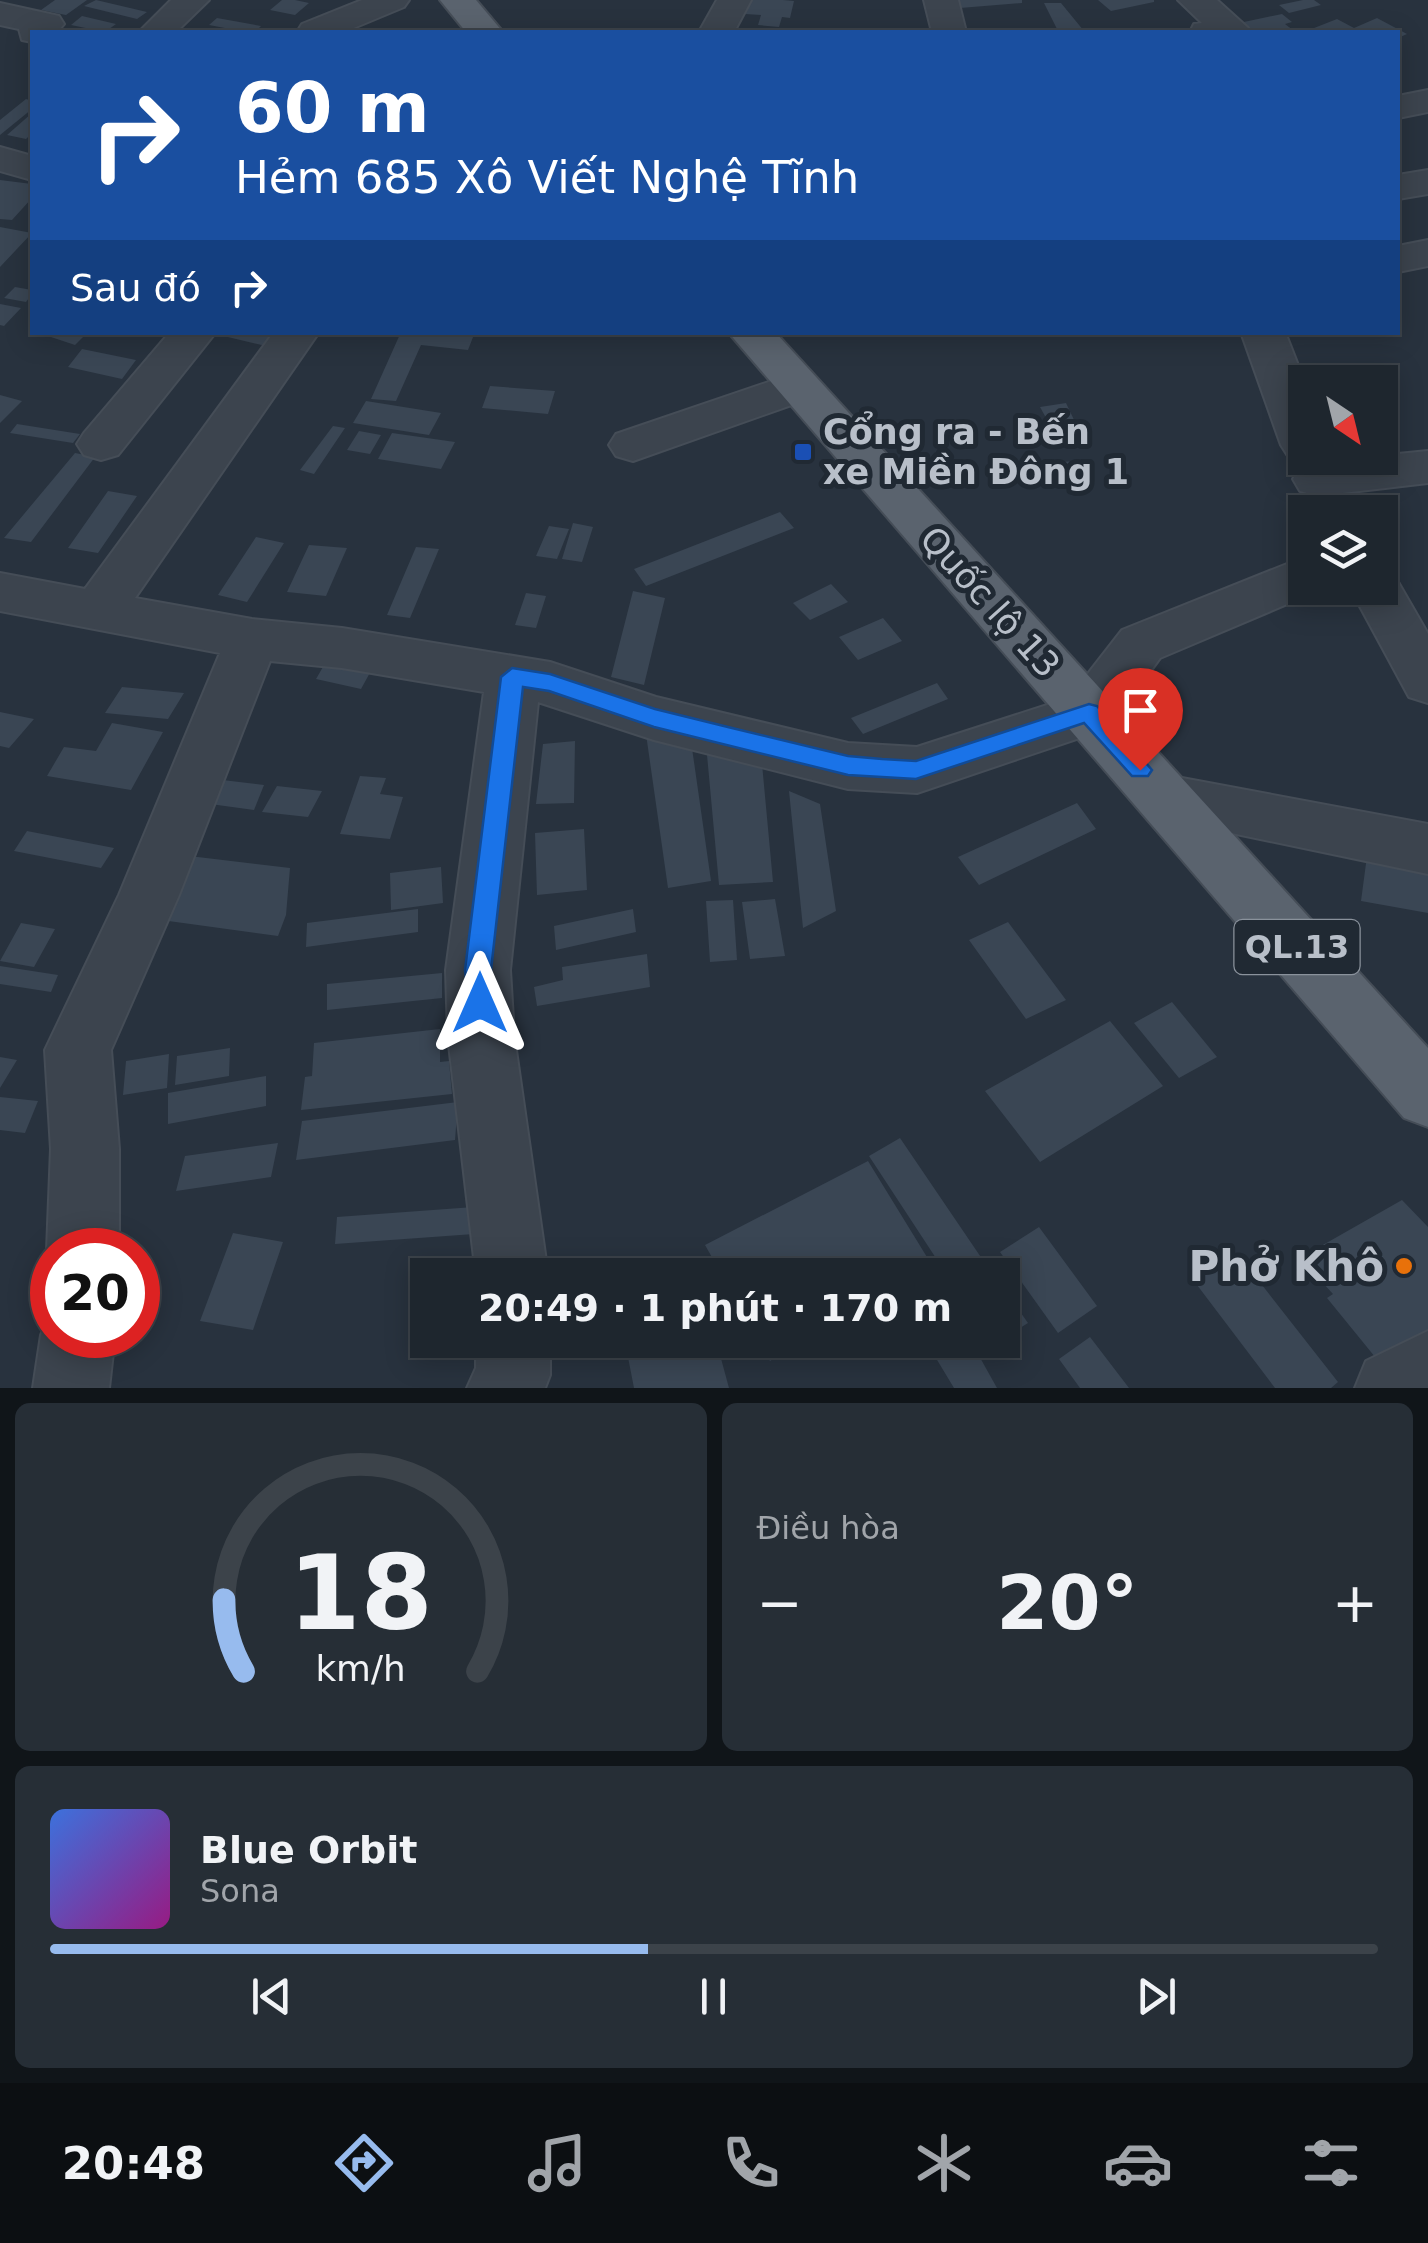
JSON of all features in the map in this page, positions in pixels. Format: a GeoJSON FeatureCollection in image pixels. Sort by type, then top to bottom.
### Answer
{"type":"FeatureCollection","features":[{"type":"Feature","properties":{"kind":"main road"},"geometry":{"type":"LineString","coordinates":[[457,0],[483,30]]}},
{"type":"Feature","properties":{"kind":"main road","name":"Quốc lộ 13"},"geometry":{"type":"LineString","coordinates":[[753,335],[1428,1096]]}},
{"type":"Feature","properties":{"kind":"street"},"geometry":{"type":"LineString","coordinates":[[158,30],[192,0]]}},
{"type":"Feature","properties":{"kind":"street"},"geometry":{"type":"LineString","coordinates":[[320,30],[392,0]]}},
{"type":"Feature","properties":{"kind":"street"},"geometry":{"type":"LineString","coordinates":[[719,30],[734,0]]}},
{"type":"Feature","properties":{"kind":"street"},"geometry":{"type":"LineString","coordinates":[[941,0],[948,30]]}},
{"type":"Feature","properties":{"kind":"street"},"geometry":{"type":"LineString","coordinates":[[1195,0],[1230,28],[1218,30]]}},
{"type":"Feature","properties":{"kind":"street"},"geometry":{"type":"LineString","coordinates":[[0,14],[46,24],[38,30]]}},
{"type":"Feature","properties":{"kind":"street"},"geometry":{"type":"LineString","coordinates":[[0,32],[26,39],[30,36]]}},
{"type":"Feature","properties":{"kind":"street"},"geometry":{"type":"LineString","coordinates":[[1400,107],[1428,101]]}},
{"type":"Feature","properties":{"kind":"street"},"geometry":{"type":"LineString","coordinates":[[1400,187],[1428,182]]}},
{"type":"Feature","properties":{"kind":"street"},"geometry":{"type":"LineString","coordinates":[[1400,258],[1428,253]]}},
{"type":"Feature","properties":{"kind":"street"},"geometry":{"type":"LineString","coordinates":[[102,444],[192,335]]}},
{"type":"Feature","properties":{"kind":"street"},"geometry":{"type":"LineString","coordinates":[[98,610],[295,335]]}},
{"type":"Feature","properties":{"kind":"street"},"geometry":{"type":"LineString","coordinates":[[1265,335],[1288,396]]}},
{"type":"Feature","properties":{"kind":"street"},"geometry":{"type":"LineString","coordinates":[[633,445],[798,388]]}},
{"type":"Feature","properties":{"kind":"street"},"geometry":{"type":"LineString","coordinates":[[1398,469],[1428,468]]}},
{"type":"Feature","properties":{"kind":"street"},"geometry":{"type":"LineString","coordinates":[[0,592],[252,638],[342,648],[550,683],[654,718],[865,767],[916,770],[1089,713],[1141,644],[1288,583]]}},
{"type":"Feature","properties":{"kind":"street"},"geometry":{"type":"LineString","coordinates":[[1387,605],[1423,662]]}},
{"type":"Feature","properties":{"kind":"street"},"geometry":{"type":"LineString","coordinates":[[83,1228],[85,1148],[78,1050],[149,895],[252,638]]}},
{"type":"Feature","properties":{"kind":"street"},"geometry":{"type":"LineString","coordinates":[[510,1258],[481,1036],[478,970],[512,677]]}},
{"type":"Feature","properties":{"kind":"street"},"geometry":{"type":"LineString","coordinates":[[1166,798],[1428,849]]}},
{"type":"Feature","properties":{"kind":"street"},"geometry":{"type":"LineString","coordinates":[[71,1388],[75,1358]]}},
{"type":"Feature","properties":{"kind":"street"},"geometry":{"type":"LineString","coordinates":[[1393,1388],[1428,1368]]}},
{"type":"Feature","properties":{"kind":"building"},"geometry":{"type":"Polygon","coordinates":[[[55,0],[87,0],[66,15],[41,10],[55,0]]]}},
{"type":"Feature","properties":{"kind":"building"},"geometry":{"type":"Polygon","coordinates":[[[96,0],[147,12],[137,19],[84,6],[96,0]]]}},
{"type":"Feature","properties":{"kind":"building"},"geometry":{"type":"Polygon","coordinates":[[[282,0],[309,3],[295,15],[270,10],[282,0]]]}},
{"type":"Feature","properties":{"kind":"building"},"geometry":{"type":"Polygon","coordinates":[[[749,0],[794,1],[790,18],[782,17],[779,27],[758,25],[761,15],[745,14],[749,0]]]}},
{"type":"Feature","properties":{"kind":"building"},"geometry":{"type":"Polygon","coordinates":[[[956,0],[1022,0],[1022,3],[960,8],[956,0]]]}},
{"type":"Feature","properties":{"kind":"building"},"geometry":{"type":"Polygon","coordinates":[[[1098,0],[1154,0],[1154,2],[1111,11],[1098,0]]]}},
{"type":"Feature","properties":{"kind":"building"},"geometry":{"type":"Polygon","coordinates":[[[1303,0],[1321,5],[1289,13],[1279,5],[1303,0]]]}},
{"type":"Feature","properties":{"kind":"building"},"geometry":{"type":"Polygon","coordinates":[[[1044,3],[1061,3],[1083,30],[1058,30],[1044,3]]]}},
{"type":"Feature","properties":{"kind":"building"},"geometry":{"type":"Polygon","coordinates":[[[1282,14],[1292,22],[1285,24],[1293,30],[1248,30],[1239,23],[1282,14]]]}},
{"type":"Feature","properties":{"kind":"building"},"geometry":{"type":"Polygon","coordinates":[[[82,16],[116,24],[108,30],[71,25],[82,16]]]}},
{"type":"Feature","properties":{"kind":"building"},"geometry":{"type":"Polygon","coordinates":[[[217,18],[261,26],[257,30],[235,30],[209,25],[217,18]]]}},
{"type":"Feature","properties":{"kind":"building"},"geometry":{"type":"Polygon","coordinates":[[[1377,18],[1400,30],[1309,30],[1337,19],[1354,28],[1377,18]]]}},
{"type":"Feature","properties":{"kind":"building"},"geometry":{"type":"Polygon","coordinates":[[[26,99],[30,100],[30,111],[0,135],[0,120],[26,99]]]}},
{"type":"Feature","properties":{"kind":"building"},"geometry":{"type":"Polygon","coordinates":[[[30,115],[30,135],[26,139],[7,135],[30,115]]]}},
{"type":"Feature","properties":{"kind":"building"},"geometry":{"type":"Polygon","coordinates":[[[0,180],[30,184],[30,200],[12,220],[0,219],[0,180]]]}},
{"type":"Feature","properties":{"kind":"building"},"geometry":{"type":"Polygon","coordinates":[[[0,227],[30,233],[30,235],[0,267],[0,227]]]}},
{"type":"Feature","properties":{"kind":"building"},"geometry":{"type":"Polygon","coordinates":[[[15,287],[30,290],[26,302],[4,298],[15,287]]]}},
{"type":"Feature","properties":{"kind":"building"},"geometry":{"type":"Polygon","coordinates":[[[0,304],[21,308],[4,326],[0,325],[0,304]]]}},
{"type":"Feature","properties":{"kind":"building"},"geometry":{"type":"Polygon","coordinates":[[[45,335],[85,335],[75,345],[45,335]]]}},
{"type":"Feature","properties":{"kind":"building"},"geometry":{"type":"Polygon","coordinates":[[[220,335],[274,335],[266,346],[220,335]]]}},
{"type":"Feature","properties":{"kind":"building"},"geometry":{"type":"Polygon","coordinates":[[[400,335],[474,335],[468,350],[421,345],[396,401],[371,399],[400,335]]]}},
{"type":"Feature","properties":{"kind":"building"},"geometry":{"type":"Polygon","coordinates":[[[82,349],[136,360],[122,379],[68,367],[82,349]]]}},
{"type":"Feature","properties":{"kind":"building"},"geometry":{"type":"Polygon","coordinates":[[[490,386],[555,391],[548,414],[482,408],[490,386]]]}},
{"type":"Feature","properties":{"kind":"building"},"geometry":{"type":"Polygon","coordinates":[[[0,395],[22,401],[0,423],[0,395]]]}},
{"type":"Feature","properties":{"kind":"building"},"geometry":{"type":"Polygon","coordinates":[[[366,401],[441,413],[429,435],[353,423],[366,401]]]}},
{"type":"Feature","properties":{"kind":"building"},"geometry":{"type":"Polygon","coordinates":[[[1066,403],[1075,422],[1050,425],[1040,407],[1066,403]]]}},
{"type":"Feature","properties":{"kind":"building"},"geometry":{"type":"Polygon","coordinates":[[[17,424],[80,434],[73,443],[10,433],[17,424]]]}},
{"type":"Feature","properties":{"kind":"building"},"geometry":{"type":"Polygon","coordinates":[[[333,426],[345,428],[314,474],[300,470],[333,426]]]}},
{"type":"Feature","properties":{"kind":"building"},"geometry":{"type":"Polygon","coordinates":[[[359,431],[381,435],[370,454],[347,450],[359,431]]]}},
{"type":"Feature","properties":{"kind":"building"},"geometry":{"type":"Polygon","coordinates":[[[392,433],[455,442],[441,469],[378,459],[392,433]]]}},
{"type":"Feature","properties":{"kind":"building"},"geometry":{"type":"Polygon","coordinates":[[[75,453],[95,457],[31,542],[4,538],[75,453]]]}},
{"type":"Feature","properties":{"kind":"building"},"geometry":{"type":"Polygon","coordinates":[[[1077,461],[1082,475],[1036,478],[1031,464],[1077,461]]]}},
{"type":"Feature","properties":{"kind":"building"},"geometry":{"type":"Polygon","coordinates":[[[108,491],[137,496],[98,553],[68,548],[108,491]]]}},
{"type":"Feature","properties":{"kind":"building"},"geometry":{"type":"Polygon","coordinates":[[[780,512],[794,528],[646,586],[634,569],[780,512]]]}},
{"type":"Feature","properties":{"kind":"building"},"geometry":{"type":"Polygon","coordinates":[[[573,523],[593,527],[582,562],[562,559],[573,523]]]}},
{"type":"Feature","properties":{"kind":"building"},"geometry":{"type":"Polygon","coordinates":[[[549,526],[569,529],[557,559],[536,556],[549,526]]]}},
{"type":"Feature","properties":{"kind":"building"},"geometry":{"type":"Polygon","coordinates":[[[256,537],[284,543],[247,602],[218,595],[256,537]]]}},
{"type":"Feature","properties":{"kind":"building"},"geometry":{"type":"Polygon","coordinates":[[[309,545],[347,548],[326,596],[287,592],[309,545]]]}},
{"type":"Feature","properties":{"kind":"building"},"geometry":{"type":"Polygon","coordinates":[[[416,547],[439,549],[410,618],[387,615],[416,547]]]}},
{"type":"Feature","properties":{"kind":"building"},"geometry":{"type":"Polygon","coordinates":[[[831,584],[848,602],[810,620],[793,603],[831,584]]]}},
{"type":"Feature","properties":{"kind":"building"},"geometry":{"type":"Polygon","coordinates":[[[633,591],[665,598],[644,685],[611,677],[633,591]]]}},
{"type":"Feature","properties":{"kind":"building"},"geometry":{"type":"Polygon","coordinates":[[[526,593],[546,596],[536,628],[515,625],[526,593]]]}},
{"type":"Feature","properties":{"kind":"building"},"geometry":{"type":"Polygon","coordinates":[[[883,618],[902,641],[858,660],[839,637],[883,618]]]}},
{"type":"Feature","properties":{"kind":"building"},"geometry":{"type":"Polygon","coordinates":[[[327,660],[372,669],[361,689],[316,679],[327,660]]]}},
{"type":"Feature","properties":{"kind":"building"},"geometry":{"type":"Polygon","coordinates":[[[937,683],[948,699],[863,734],[851,718],[937,683]]]}},
{"type":"Feature","properties":{"kind":"building"},"geometry":{"type":"Polygon","coordinates":[[[122,687],[184,693],[168,719],[105,713],[122,687]]]}},
{"type":"Feature","properties":{"kind":"building"},"geometry":{"type":"Polygon","coordinates":[[[0,712],[34,719],[9,748],[0,746],[0,712]]]}},
{"type":"Feature","properties":{"kind":"building"},"geometry":{"type":"Polygon","coordinates":[[[112,723],[163,732],[131,790],[47,776],[64,747],[96,751],[112,723]]]}},
{"type":"Feature","properties":{"kind":"building"},"geometry":{"type":"Polygon","coordinates":[[[645,727],[690,734],[711,881],[668,888],[645,727]]]}},
{"type":"Feature","properties":{"kind":"building"},"geometry":{"type":"Polygon","coordinates":[[[575,741],[574,803],[536,804],[543,744],[575,741]]]}},
{"type":"Feature","properties":{"kind":"building"},"geometry":{"type":"Polygon","coordinates":[[[706,744],[761,753],[773,882],[719,885],[706,744]]]}},
{"type":"Feature","properties":{"kind":"building"},"geometry":{"type":"Polygon","coordinates":[[[360,776],[386,778],[380,794],[403,797],[390,839],[340,834],[360,776]]]}},
{"type":"Feature","properties":{"kind":"building"},"geometry":{"type":"Polygon","coordinates":[[[214,779],[264,785],[254,810],[203,803],[214,779]]]}},
{"type":"Feature","properties":{"kind":"building"},"geometry":{"type":"Polygon","coordinates":[[[277,786],[322,791],[308,817],[262,812],[277,786]]]}},
{"type":"Feature","properties":{"kind":"building"},"geometry":{"type":"Polygon","coordinates":[[[789,791],[820,804],[836,911],[803,928],[789,791]]]}},
{"type":"Feature","properties":{"kind":"building"},"geometry":{"type":"Polygon","coordinates":[[[1077,803],[1096,829],[979,885],[958,857],[1077,803]]]}},
{"type":"Feature","properties":{"kind":"building"},"geometry":{"type":"Polygon","coordinates":[[[584,829],[587,890],[537,895],[535,833],[584,829]]]}},
{"type":"Feature","properties":{"kind":"building"},"geometry":{"type":"Polygon","coordinates":[[[27,831],[114,848],[101,868],[14,851],[27,831]]]}},
{"type":"Feature","properties":{"kind":"building"},"geometry":{"type":"Polygon","coordinates":[[[181,855],[290,868],[286,915],[278,936],[154,919],[181,855]]]}},
{"type":"Feature","properties":{"kind":"building"},"geometry":{"type":"Polygon","coordinates":[[[1367,856],[1428,868],[1428,913],[1361,901],[1367,856]]]}},
{"type":"Feature","properties":{"kind":"building"},"geometry":{"type":"Polygon","coordinates":[[[441,867],[443,903],[391,910],[390,873],[441,867]]]}},
{"type":"Feature","properties":{"kind":"building"},"geometry":{"type":"Polygon","coordinates":[[[775,899],[785,956],[750,959],[742,902],[775,899]]]}},
{"type":"Feature","properties":{"kind":"building"},"geometry":{"type":"Polygon","coordinates":[[[733,900],[737,960],[710,962],[706,901],[733,900]]]}},
{"type":"Feature","properties":{"kind":"building"},"geometry":{"type":"Polygon","coordinates":[[[418,909],[418,932],[306,947],[307,923],[418,909]]]}},
{"type":"Feature","properties":{"kind":"building"},"geometry":{"type":"Polygon","coordinates":[[[633,909],[636,932],[556,950],[554,926],[633,909]]]}},
{"type":"Feature","properties":{"kind":"building"},"geometry":{"type":"Polygon","coordinates":[[[1008,922],[1066,1000],[1026,1019],[969,940],[1008,922]]]}},
{"type":"Feature","properties":{"kind":"building"},"geometry":{"type":"Polygon","coordinates":[[[21,923],[55,929],[34,967],[0,961],[21,923]]]}},
{"type":"Feature","properties":{"kind":"building"},"geometry":{"type":"Polygon","coordinates":[[[647,954],[650,987],[537,1006],[534,987],[563,980],[562,967],[647,954]]]}},
{"type":"Feature","properties":{"kind":"building"},"geometry":{"type":"Polygon","coordinates":[[[0,966],[58,975],[51,992],[0,984],[0,966]]]}},
{"type":"Feature","properties":{"kind":"building"},"geometry":{"type":"Polygon","coordinates":[[[442,973],[442,998],[327,1010],[327,984],[442,973]]]}},
{"type":"Feature","properties":{"kind":"building"},"geometry":{"type":"Polygon","coordinates":[[[1172,1002],[1217,1057],[1179,1078],[1134,1023],[1172,1002]]]}},
{"type":"Feature","properties":{"kind":"building"},"geometry":{"type":"Polygon","coordinates":[[[1110,1021],[1163,1086],[1040,1162],[985,1091],[1110,1021]]]}},
{"type":"Feature","properties":{"kind":"building"},"geometry":{"type":"Polygon","coordinates":[[[440,1029],[440,1062],[449,1061],[452,1094],[301,1110],[305,1077],[312,1076],[314,1043],[440,1029]]]}},
{"type":"Feature","properties":{"kind":"building"},"geometry":{"type":"Polygon","coordinates":[[[230,1048],[229,1076],[175,1085],[177,1056],[230,1048]]]}},
{"type":"Feature","properties":{"kind":"building"},"geometry":{"type":"Polygon","coordinates":[[[169,1054],[167,1088],[123,1095],[126,1061],[169,1054]]]}},
{"type":"Feature","properties":{"kind":"building"},"geometry":{"type":"Polygon","coordinates":[[[0,1057],[17,1060],[0,1088],[0,1057]]]}},
{"type":"Feature","properties":{"kind":"building"},"geometry":{"type":"Polygon","coordinates":[[[266,1076],[266,1106],[168,1124],[168,1093],[266,1076]]]}},
{"type":"Feature","properties":{"kind":"building"},"geometry":{"type":"Polygon","coordinates":[[[0,1097],[38,1101],[25,1133],[0,1130],[0,1097]]]}},
{"type":"Feature","properties":{"kind":"building"},"geometry":{"type":"Polygon","coordinates":[[[458,1102],[455,1140],[296,1160],[302,1121],[458,1102]]]}},
{"type":"Feature","properties":{"kind":"building"},"geometry":{"type":"Polygon","coordinates":[[[900,1138],[981,1258],[936,1258],[869,1156],[900,1138]]]}},
{"type":"Feature","properties":{"kind":"building"},"geometry":{"type":"Polygon","coordinates":[[[278,1143],[271,1177],[176,1191],[185,1156],[278,1143]]]}},
{"type":"Feature","properties":{"kind":"building"},"geometry":{"type":"Polygon","coordinates":[[[868,1161],[928,1258],[712,1258],[705,1245],[868,1161]]]}},
{"type":"Feature","properties":{"kind":"building"},"geometry":{"type":"Polygon","coordinates":[[[1402,1200],[1428,1227],[1428,1342],[1384,1368],[1327,1298],[1333,1294],[1300,1258],[1402,1200]]]}},
{"type":"Feature","properties":{"kind":"building"},"geometry":{"type":"Polygon","coordinates":[[[474,1207],[474,1234],[335,1244],[337,1217],[474,1207]]]}},
{"type":"Feature","properties":{"kind":"building"},"geometry":{"type":"Polygon","coordinates":[[[1039,1227],[1097,1306],[1058,1333],[1020,1280],[1020,1258],[1004,1258],[1000,1252],[1039,1227]]]}},
{"type":"Feature","properties":{"kind":"building"},"geometry":{"type":"Polygon","coordinates":[[[233,1233],[283,1242],[253,1330],[200,1321],[233,1233]]]}},
{"type":"Feature","properties":{"kind":"building"},"geometry":{"type":"Polygon","coordinates":[[[1237,1253],[1338,1382],[1331,1388],[1275,1388],[1194,1281],[1237,1253]]]}},
{"type":"Feature","properties":{"kind":"building"},"geometry":{"type":"Polygon","coordinates":[[[1020,1312],[1028,1323],[1020,1328],[1020,1312]]]}},
{"type":"Feature","properties":{"kind":"building"},"geometry":{"type":"Polygon","coordinates":[[[1090,1337],[1129,1388],[1080,1388],[1059,1359],[1090,1337]]]}},
{"type":"Feature","properties":{"kind":"building"},"geometry":{"type":"Polygon","coordinates":[[[628,1358],[721,1358],[729,1388],[634,1388],[628,1358]]]}},
{"type":"Feature","properties":{"kind":"building"},"geometry":{"type":"Polygon","coordinates":[[[936,1358],[980,1358],[997,1388],[954,1388],[936,1358]]]}},
{"type":"Feature","properties":{"kind":"place","name":"Cổng ra - Bến xe Miền Đông 1"},"geometry":{"type":"Point","coordinates":[803,452]}},
{"type":"Feature","properties":{"kind":"place","name":"Phở Khô"},"geometry":{"type":"Point","coordinates":[1404,1266]}},
{"type":"Feature","properties":{"kind":"route"},"geometry":{"type":"LineString","coordinates":[[480,1003],[478,970],[512,677],[550,683],[654,718],[848,766],[916,770],[1089,713],[1140,770]]}}]}
